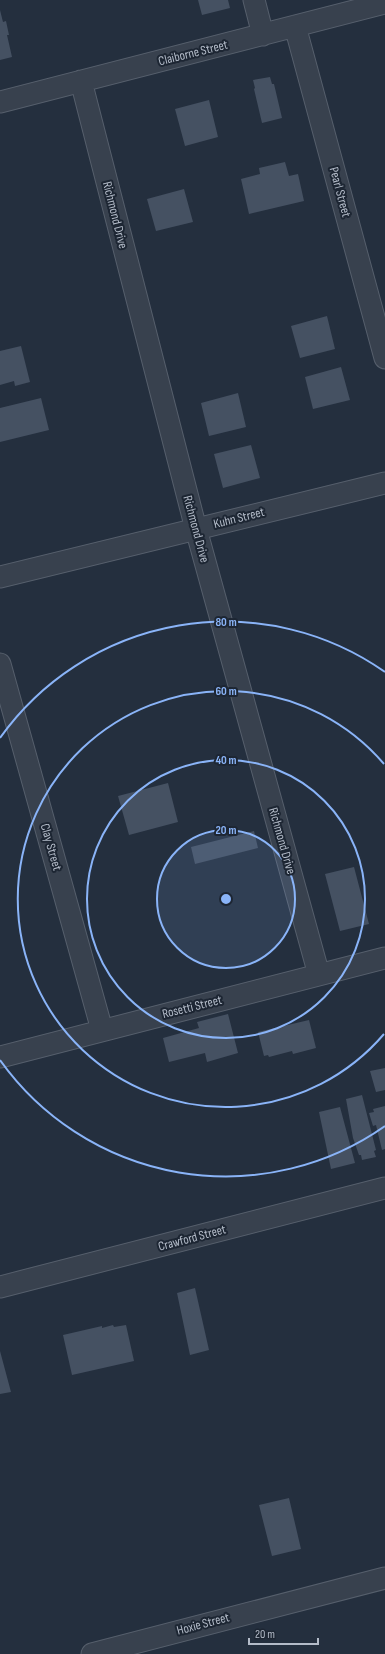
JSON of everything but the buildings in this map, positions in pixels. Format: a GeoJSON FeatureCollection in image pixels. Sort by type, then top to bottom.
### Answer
{"type":"FeatureCollection","features":[{"type":"Feature","properties":{"kind":"street"},"geometry":{"type":"LineString","coordinates":[[254,0],[263,35]]}},
{"type":"Feature","properties":{"kind":"street","name":"Claiborne Street"},"geometry":{"type":"LineString","coordinates":[[0,102],[385,3]]}},
{"type":"Feature","properties":{"kind":"street","name":"Pearl Street"},"geometry":{"type":"LineString","coordinates":[[295,26],[385,358]]}},
{"type":"Feature","properties":{"kind":"street","name":"Richmond Drive"},"geometry":{"type":"LineString","coordinates":[[81,81],[196,529],[319,975]]}},
{"type":"Feature","properties":{"kind":"street","name":"Kuhn Street"},"geometry":{"type":"LineString","coordinates":[[0,576],[385,483]]}},
{"type":"Feature","properties":{"kind":"street","name":"Clay Street"},"geometry":{"type":"LineString","coordinates":[[0,664],[102,1030]]}},
{"type":"Feature","properties":{"kind":"street","name":"Rosetti Street"},"geometry":{"type":"LineString","coordinates":[[0,1057],[385,958]]}},
{"type":"Feature","properties":{"kind":"street","name":"Crawford Street"},"geometry":{"type":"LineString","coordinates":[[0,1288],[385,1188]]}},
{"type":"Feature","properties":{"kind":"street","name":"Hoxie Street"},"geometry":{"type":"LineString","coordinates":[[92,1654],[385,1578]]}}]}
